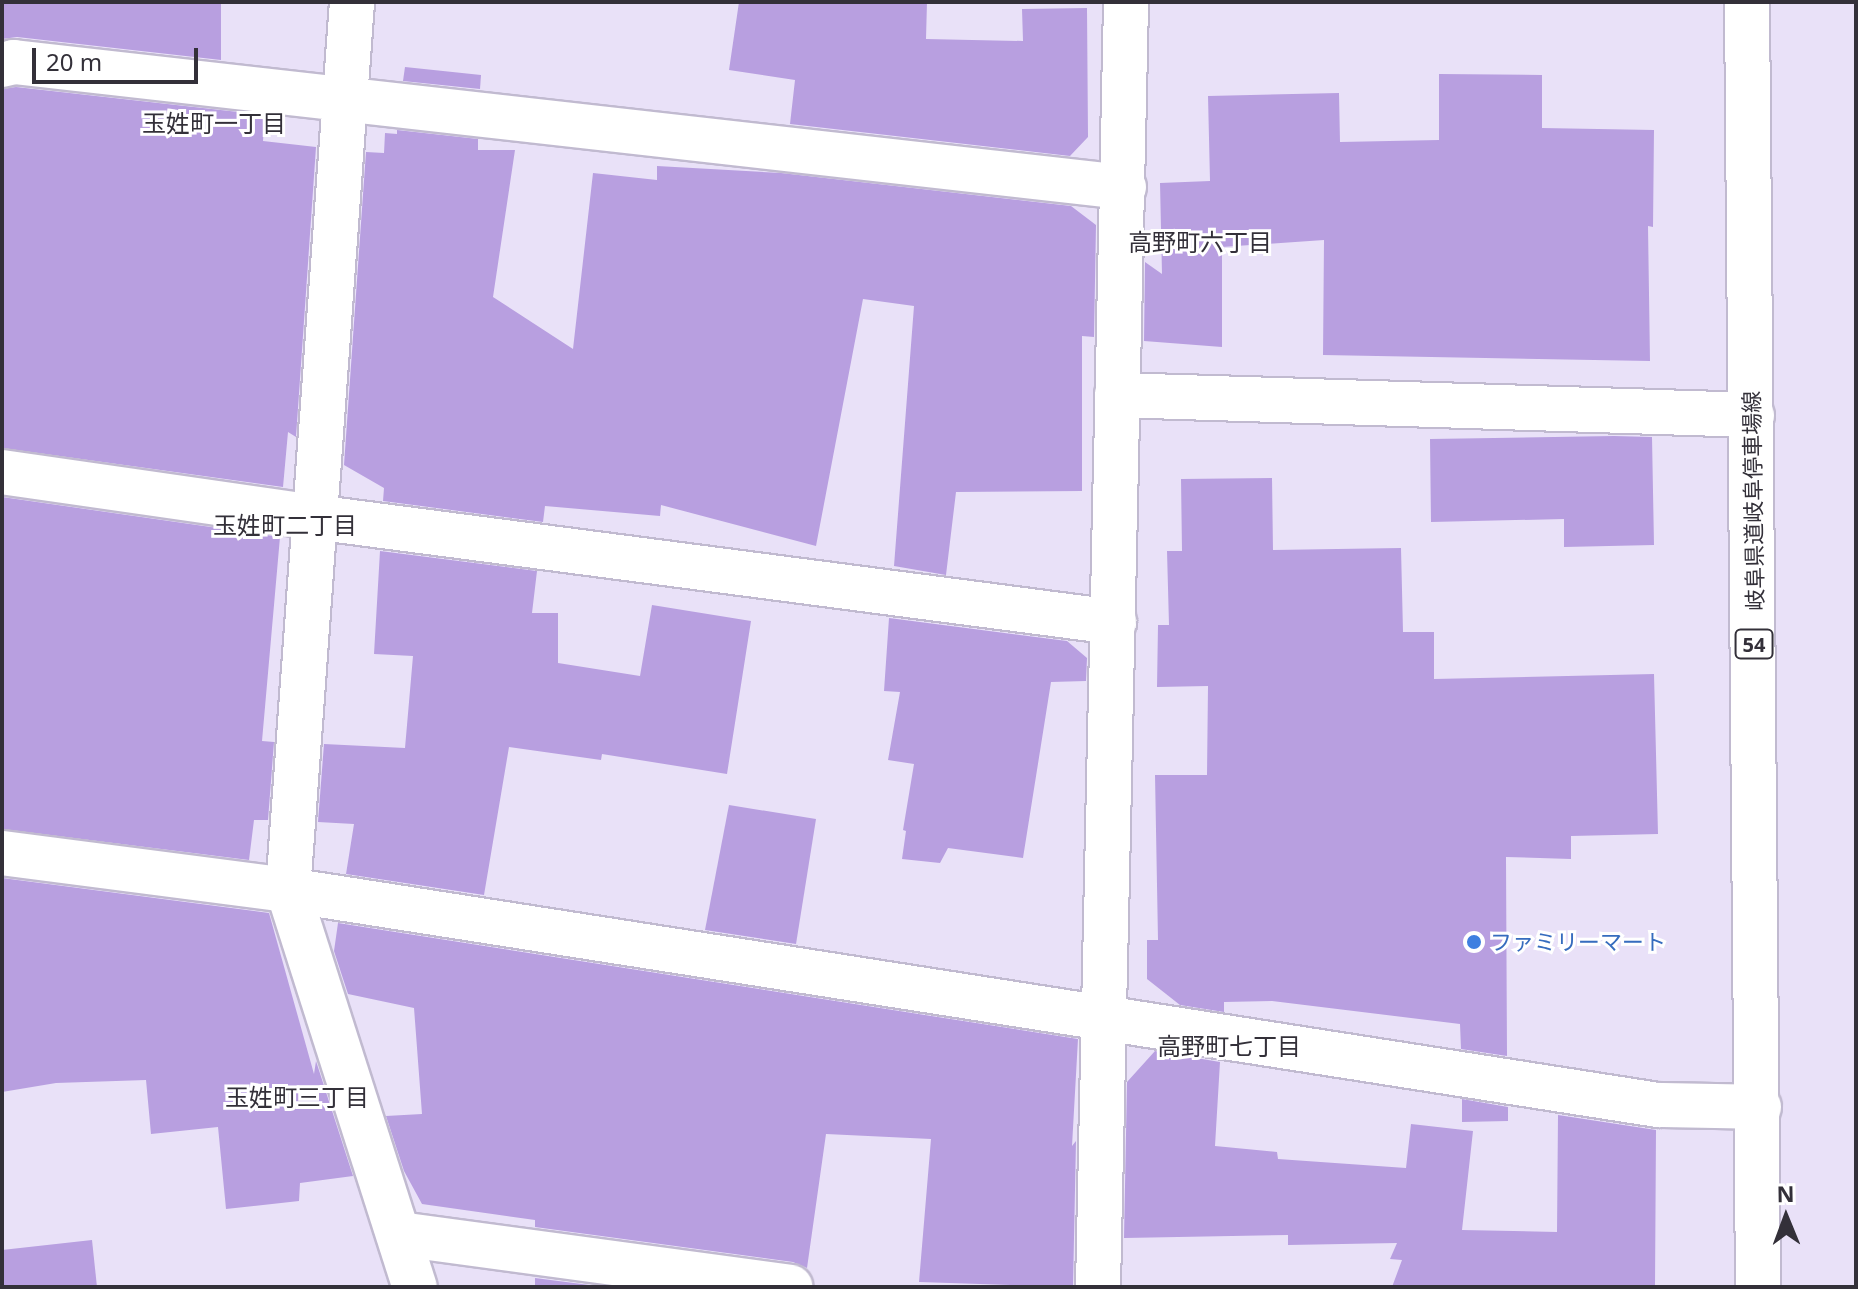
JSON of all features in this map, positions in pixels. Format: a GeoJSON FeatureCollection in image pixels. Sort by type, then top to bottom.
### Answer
{"type":"FeatureCollection","features":[{"type":"Feature","properties":{"kind":"street"},"geometry":{"type":"LineString","coordinates":[[352,2],[288,890],[415,1287]]}},
{"type":"Feature","properties":{"kind":"street"},"geometry":{"type":"LineString","coordinates":[[1098,1287],[1126,2]]}},
{"type":"Feature","properties":{"kind":"street","name":"岐阜県道岐阜停車場線"},"geometry":{"type":"LineString","coordinates":[[1747,2],[1759,1107],[1758,1287]]}},
{"type":"Feature","properties":{"kind":"street"},"geometry":{"type":"LineString","coordinates":[[2,65],[14,62],[1124,187]]}},
{"type":"Feature","properties":{"kind":"street"},"geometry":{"type":"LineString","coordinates":[[1117,395],[1752,415]]}},
{"type":"Feature","properties":{"kind":"street"},"geometry":{"type":"LineString","coordinates":[[2,472],[314,517],[1114,622]]}},
{"type":"Feature","properties":{"kind":"street"},"geometry":{"type":"LineString","coordinates":[[2,853],[288,890],[1658,1105],[1759,1107]]}},
{"type":"Feature","properties":{"kind":"street"},"geometry":{"type":"LineString","coordinates":[[399,1234],[790,1287]]}},
{"type":"Feature","properties":{"kind":"building"},"geometry":{"type":"Polygon","coordinates":[[[2,2],[221,2],[221,60],[17,37],[2,39],[2,2]]]}},
{"type":"Feature","properties":{"kind":"building"},"geometry":{"type":"Polygon","coordinates":[[[739,2],[927,2],[926,39],[1023,41],[1022,9],[1087,8],[1088,137],[1070,156],[790,124],[795,80],[729,70],[739,2]]]}},
{"type":"Feature","properties":{"kind":"building"},"geometry":{"type":"Polygon","coordinates":[[[405,67],[481,75],[480,89],[403,81],[405,67]]]}},
{"type":"Feature","properties":{"kind":"building"},"geometry":{"type":"Polygon","coordinates":[[[1439,74],[1542,75],[1542,128],[1654,130],[1653,227],[1648,226],[1650,361],[1323,355],[1324,240],[1222,247],[1222,347],[1144,341],[1145,262],[1162,274],[1160,183],[1210,181],[1208,96],[1339,93],[1340,142],[1439,140],[1439,74]]]}},
{"type":"Feature","properties":{"kind":"building"},"geometry":{"type":"Polygon","coordinates":[[[16,87],[265,115],[263,141],[316,147],[296,437],[288,432],[283,487],[2,448],[2,89],[16,87]]]}},
{"type":"Feature","properties":{"kind":"building"},"geometry":{"type":"Polygon","coordinates":[[[397,130],[478,139],[478,150],[515,150],[493,297],[573,349],[593,173],[657,180],[657,166],[781,173],[1071,206],[1096,225],[1094,337],[1082,336],[1082,491],[956,492],[946,575],[894,566],[914,306],[863,299],[816,546],[661,505],[660,516],[545,506],[543,522],[383,501],[384,488],[344,465],[366,152],[384,153],[385,133],[397,134],[397,130]]]}},
{"type":"Feature","properties":{"kind":"building"},"geometry":{"type":"Polygon","coordinates":[[[1652,437],[1654,545],[1564,547],[1564,519],[1431,522],[1430,439],[1652,437]]]}},
{"type":"Feature","properties":{"kind":"building"},"geometry":{"type":"Polygon","coordinates":[[[1272,478],[1273,550],[1401,548],[1403,632],[1434,632],[1434,679],[1654,674],[1658,834],[1571,836],[1571,859],[1506,857],[1507,1056],[1461,1049],[1460,1024],[1272,1001],[1224,1002],[1224,1012],[1180,1005],[1147,979],[1147,940],[1158,940],[1155,775],[1207,775],[1208,686],[1157,687],[1158,625],[1169,625],[1167,551],[1182,551],[1181,479],[1272,478]]]}},
{"type":"Feature","properties":{"kind":"building"},"geometry":{"type":"Polygon","coordinates":[[[2,497],[280,537],[262,741],[274,742],[268,820],[254,820],[249,860],[2,829],[2,497]]]}},
{"type":"Feature","properties":{"kind":"building"},"geometry":{"type":"Polygon","coordinates":[[[380,551],[537,571],[532,613],[558,613],[558,663],[640,676],[652,605],[751,621],[727,774],[602,754],[601,760],[509,747],[484,895],[346,874],[354,824],[318,822],[324,744],[405,748],[413,656],[374,654],[380,551]]]}},
{"type":"Feature","properties":{"kind":"building"},"geometry":{"type":"Polygon","coordinates":[[[889,618],[1067,641],[1087,658],[1086,681],[1051,682],[1023,858],[948,848],[940,863],[902,859],[906,831],[903,830],[914,764],[888,760],[900,692],[884,691],[889,618]]]}},
{"type":"Feature","properties":{"kind":"building"},"geometry":{"type":"Polygon","coordinates":[[[729,805],[816,819],[796,944],[705,930],[729,805]]]}},
{"type":"Feature","properties":{"kind":"building"},"geometry":{"type":"Polygon","coordinates":[[[2,878],[269,913],[314,1074],[316,1061],[353,1176],[300,1183],[299,1201],[226,1209],[218,1127],[151,1134],[146,1080],[56,1083],[2,1092],[2,878]]]}},
{"type":"Feature","properties":{"kind":"building"},"geometry":{"type":"Polygon","coordinates":[[[338,923],[1078,1039],[1072,1146],[1076,1141],[1073,1287],[919,1282],[931,1139],[826,1134],[807,1268],[793,1262],[535,1227],[535,1220],[422,1204],[404,1171],[386,1116],[422,1114],[414,1008],[348,994],[334,951],[338,923]]]}},
{"type":"Feature","properties":{"kind":"building"},"geometry":{"type":"Polygon","coordinates":[[[1155,1051],[1220,1062],[1215,1146],[1277,1152],[1278,1159],[1406,1168],[1411,1124],[1473,1131],[1462,1230],[1557,1232],[1558,1115],[1656,1130],[1655,1287],[1392,1287],[1402,1260],[1390,1259],[1397,1243],[1288,1245],[1288,1235],[1124,1238],[1127,1082],[1155,1051]]]}},
{"type":"Feature","properties":{"kind":"building"},"geometry":{"type":"Polygon","coordinates":[[[1462,1099],[1508,1107],[1508,1121],[1462,1122],[1462,1099]]]}},
{"type":"Feature","properties":{"kind":"building"},"geometry":{"type":"Polygon","coordinates":[[[92,1240],[97,1287],[2,1287],[2,1250],[92,1240]]]}},
{"type":"Feature","properties":{"kind":"building"},"geometry":{"type":"Polygon","coordinates":[[[535,1278],[597,1286],[597,1287],[535,1287],[535,1278]]]}},
{"type":"Feature","properties":{"kind":"place","name":"ファミリーマート"},"geometry":{"type":"Point","coordinates":[1474,942]}},
{"type":"Feature","properties":{"kind":"district","name":"玉姓町一丁目"},"geometry":{"type":"Point","coordinates":[214,123]}},
{"type":"Feature","properties":{"kind":"district","name":"高野町六丁目"},"geometry":{"type":"Point","coordinates":[1200,242]}},
{"type":"Feature","properties":{"kind":"district","name":"玉姓町二丁目"},"geometry":{"type":"Point","coordinates":[285,525]}},
{"type":"Feature","properties":{"kind":"district","name":"高野町七丁目"},"geometry":{"type":"Point","coordinates":[1229,1046]}},
{"type":"Feature","properties":{"kind":"district","name":"玉姓町三丁目"},"geometry":{"type":"Point","coordinates":[297,1097]}}]}
